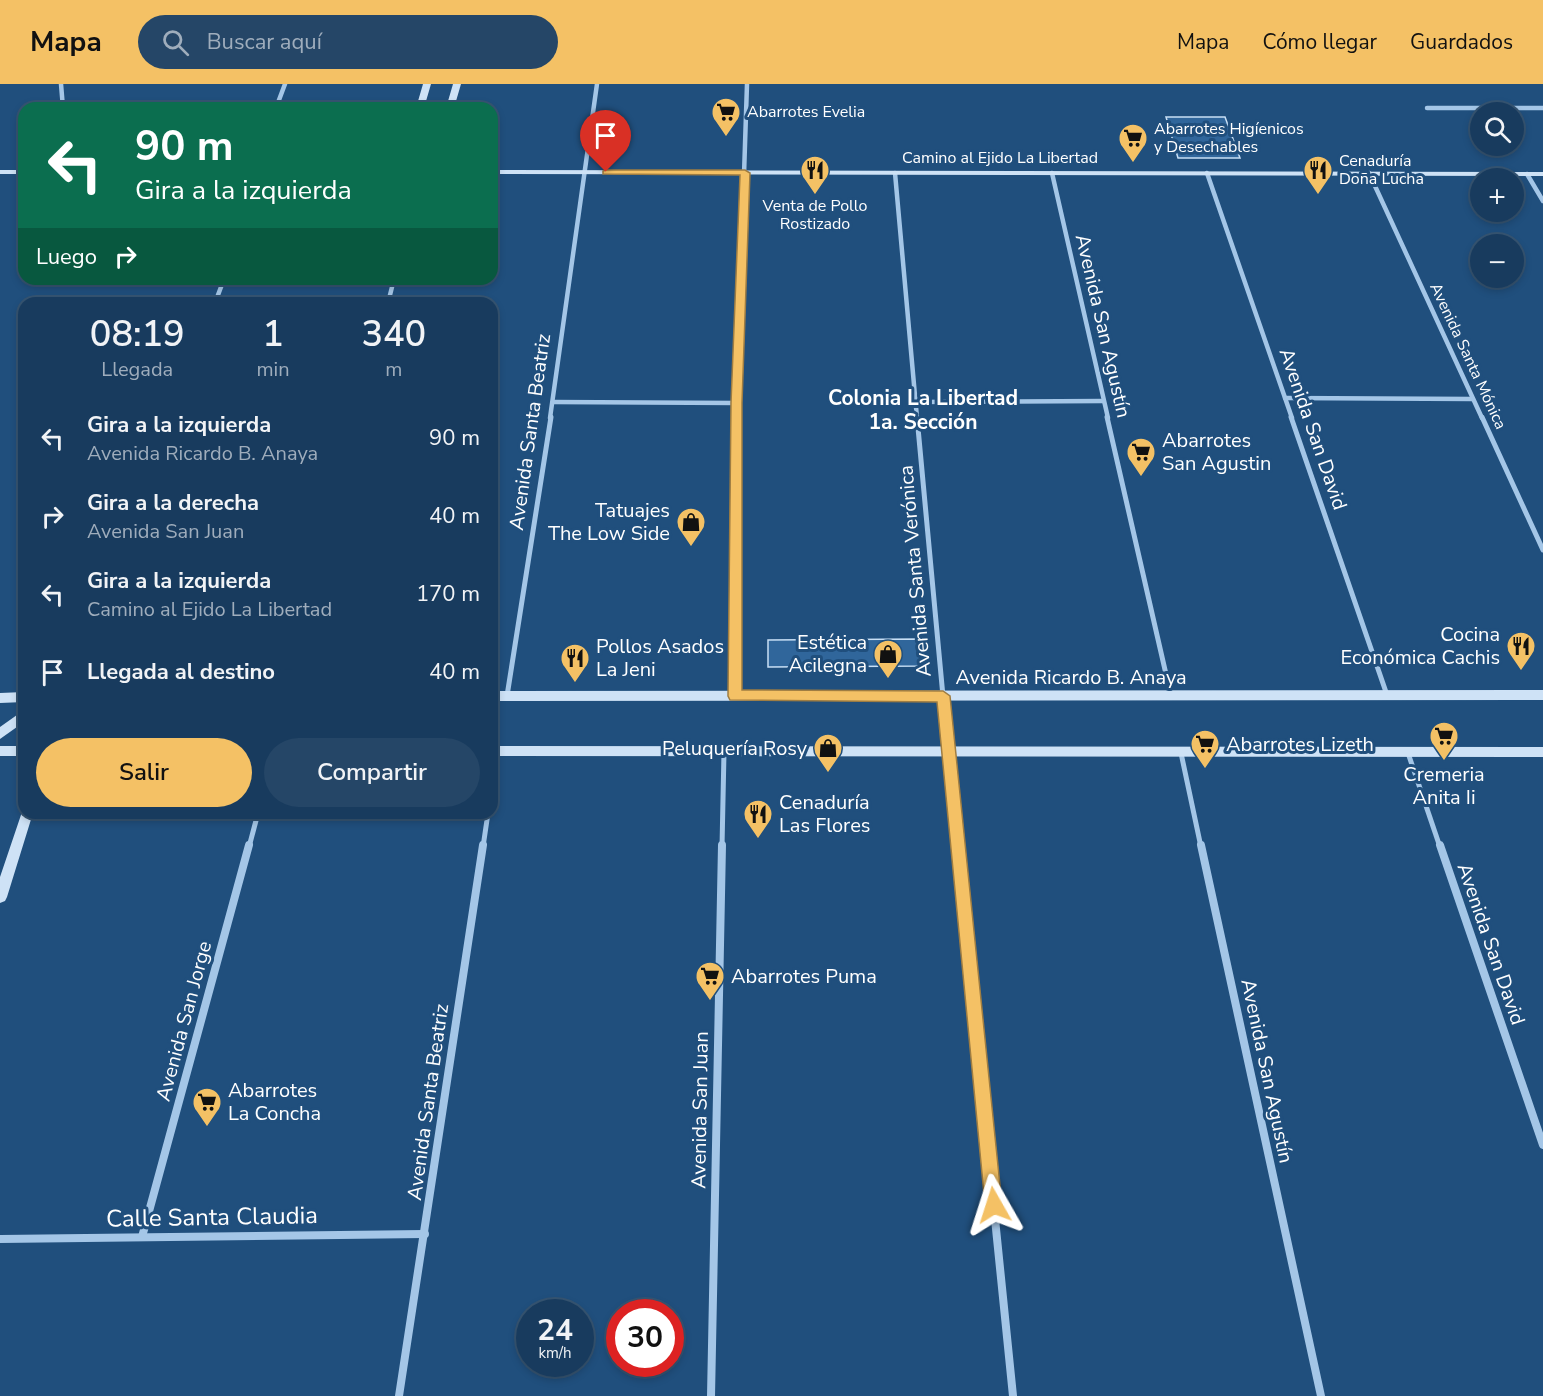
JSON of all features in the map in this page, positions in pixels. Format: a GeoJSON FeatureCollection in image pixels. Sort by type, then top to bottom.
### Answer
{"type":"FeatureCollection","features":[{"type":"Feature","properties":{"kind":"street"},"geometry":{"type":"LineString","coordinates":[[61,84],[62,102]]}},
{"type":"Feature","properties":{"kind":"street"},"geometry":{"type":"LineString","coordinates":[[278,102],[285,84]]}},
{"type":"Feature","properties":{"kind":"street"},"geometry":{"type":"LineString","coordinates":[[422,102],[427,84]]}},
{"type":"Feature","properties":{"kind":"street"},"geometry":{"type":"LineString","coordinates":[[452,102],[457,84]]}},
{"type":"Feature","properties":{"kind":"street","name":"Avenida Santa Beatriz"},"geometry":{"type":"LineString","coordinates":[[507,696],[553,402],[583,172],[597,84]]}},
{"type":"Feature","properties":{"kind":"street"},"geometry":{"type":"LineString","coordinates":[[735,696],[736,403],[747,84]]}},
{"type":"Feature","properties":{"kind":"street"},"geometry":{"type":"LineString","coordinates":[[1427,108],[1543,108]]}},
{"type":"Feature","properties":{"kind":"street"},"geometry":{"type":"LineString","coordinates":[[0,171],[18,172]]}},
{"type":"Feature","properties":{"kind":"street","name":"Camino al Ejido La Libertad"},"geometry":{"type":"LineString","coordinates":[[498,172],[1543,174]]}},
{"type":"Feature","properties":{"kind":"street","name":"Avenida Santa Verónica"},"geometry":{"type":"LineString","coordinates":[[895,173],[948,753],[1013,1396]]}},
{"type":"Feature","properties":{"kind":"street","name":"Avenida San Agustín"},"geometry":{"type":"LineString","coordinates":[[1052,173],[1171,696]]}},
{"type":"Feature","properties":{"kind":"street","name":"Avenida San David"},"geometry":{"type":"LineString","coordinates":[[1207,173],[1387,695]]}},
{"type":"Feature","properties":{"kind":"street","name":"Avenida Santa Mónica"},"geometry":{"type":"LineString","coordinates":[[1369,173],[1543,550]]}},
{"type":"Feature","properties":{"kind":"street"},"geometry":{"type":"LineString","coordinates":[[1527,174],[1543,201]]}},
{"type":"Feature","properties":{"kind":"street"},"geometry":{"type":"LineString","coordinates":[[1285,398],[1473,399]]}},
{"type":"Feature","properties":{"kind":"street"},"geometry":{"type":"LineString","coordinates":[[916,402],[1104,401]]}},
{"type":"Feature","properties":{"kind":"street"},"geometry":{"type":"LineString","coordinates":[[553,402],[736,403]]}},
{"type":"Feature","properties":{"kind":"street","name":"Avenida Ricardo B. Anaya"},"geometry":{"type":"LineString","coordinates":[[498,696],[1543,694]]}},
{"type":"Feature","properties":{"kind":"street"},"geometry":{"type":"LineString","coordinates":[[0,698],[18,697]]}},
{"type":"Feature","properties":{"kind":"street"},"geometry":{"type":"LineString","coordinates":[[0,734],[18,720]]}},
{"type":"Feature","properties":{"kind":"street"},"geometry":{"type":"LineString","coordinates":[[0,751],[18,751]]}},
{"type":"Feature","properties":{"kind":"street"},"geometry":{"type":"LineString","coordinates":[[498,752],[1543,752]]}},
{"type":"Feature","properties":{"kind":"street","name":"Avenida San Juan"},"geometry":{"type":"LineString","coordinates":[[711,1396],[724,752]]}},
{"type":"Feature","properties":{"kind":"street","name":"Avenida San Agustín"},"geometry":{"type":"LineString","coordinates":[[1181,753],[1321,1396]]}},
{"type":"Feature","properties":{"kind":"street","name":"Avenida San David"},"geometry":{"type":"LineString","coordinates":[[1408,753],[1543,1145]]}},
{"type":"Feature","properties":{"kind":"street"},"geometry":{"type":"LineString","coordinates":[[0,897],[25,819]]}},
{"type":"Feature","properties":{"kind":"street","name":"Avenida San Jorge"},"geometry":{"type":"LineString","coordinates":[[142,1237],[256,819]]}},
{"type":"Feature","properties":{"kind":"street","name":"Avenida Santa Beatriz"},"geometry":{"type":"LineString","coordinates":[[399,1396],[487,819]]}},
{"type":"Feature","properties":{"kind":"street","name":"Calle Santa Claudia"},"geometry":{"type":"LineString","coordinates":[[0,1239],[425,1234]]}},
{"type":"Feature","properties":{"kind":"building"},"geometry":{"type":"Polygon","coordinates":[[[1166,117],[1225,117],[1240,158],[1178,158],[1166,117]]]}},
{"type":"Feature","properties":{"kind":"building"},"geometry":{"type":"Polygon","coordinates":[[[921,639],[923,666],[768,667],[768,640],[921,639]]]}},
{"type":"Feature","properties":{"kind":"place","name":"Abarrotes Evelia"},"geometry":{"type":"Point","coordinates":[726,138]}},
{"type":"Feature","properties":{"kind":"place","name":"Abarrotes Higíenicos y Desechables"},"geometry":{"type":"Point","coordinates":[1133,164]}},
{"type":"Feature","properties":{"kind":"place","name":"Venta de Pollo Rostizado"},"geometry":{"type":"Point","coordinates":[815,196]}},
{"type":"Feature","properties":{"kind":"place","name":"Cenaduría Doña Lucha"},"geometry":{"type":"Point","coordinates":[1318,196]}},
{"type":"Feature","properties":{"kind":"place","name":"Abarrotes San Agustin"},"geometry":{"type":"Point","coordinates":[1141,478]}},
{"type":"Feature","properties":{"kind":"place","name":"Tatuajes The Low Side"},"geometry":{"type":"Point","coordinates":[691,548]}},
{"type":"Feature","properties":{"kind":"place","name":"Cocina Económica Cachis"},"geometry":{"type":"Point","coordinates":[1521,672]}},
{"type":"Feature","properties":{"kind":"place","name":"Estética Acilegna"},"geometry":{"type":"Point","coordinates":[888,680]}},
{"type":"Feature","properties":{"kind":"place","name":"Pollos Asados La Jeni"},"geometry":{"type":"Point","coordinates":[575,684]}},
{"type":"Feature","properties":{"kind":"place","name":"Cremeria Anita Ii"},"geometry":{"type":"Point","coordinates":[1444,762]}},
{"type":"Feature","properties":{"kind":"place","name":"Abarrotes Lizeth"},"geometry":{"type":"Point","coordinates":[1205,770]}},
{"type":"Feature","properties":{"kind":"place","name":"Peluquería Rosy"},"geometry":{"type":"Point","coordinates":[828,774]}},
{"type":"Feature","properties":{"kind":"place","name":"Cenaduría Las Flores"},"geometry":{"type":"Point","coordinates":[758,840]}},
{"type":"Feature","properties":{"kind":"place","name":"Abarrotes Puma"},"geometry":{"type":"Point","coordinates":[710,1002]}},
{"type":"Feature","properties":{"kind":"place","name":"Abarrotes La Concha"},"geometry":{"type":"Point","coordinates":[207,1128]}},
{"type":"Feature","properties":{"kind":"district","name":"Colonia La Libertad 1a. Sección"},"geometry":{"type":"Point","coordinates":[923,410]}},
{"type":"Feature","properties":{"kind":"route"},"geometry":{"type":"LineString","coordinates":[[606,172],[745,173],[736,403],[735,696],[943,696],[994,1205]]}}]}
